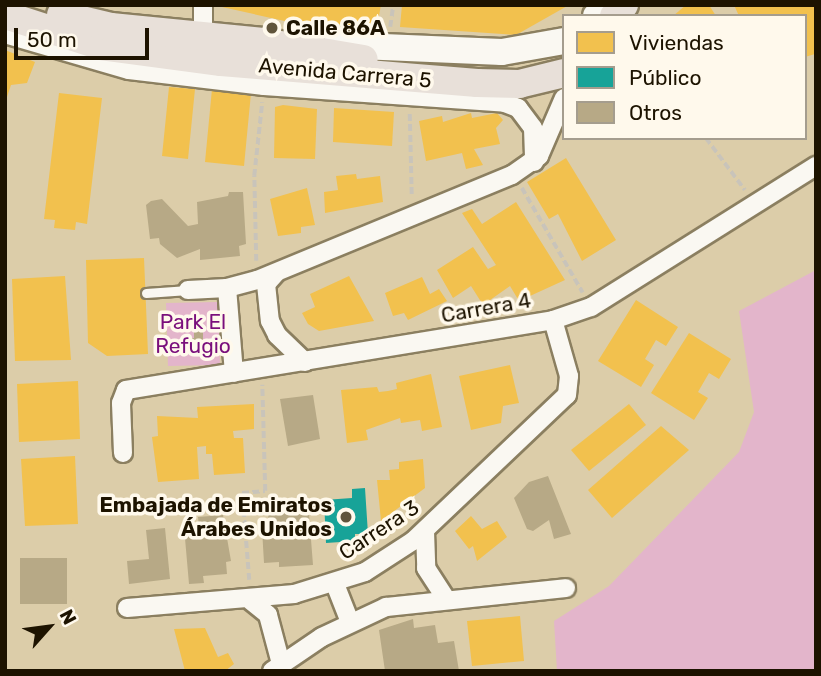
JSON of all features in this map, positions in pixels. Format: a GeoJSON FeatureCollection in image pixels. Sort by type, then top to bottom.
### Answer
{"type":"FeatureCollection","features":[{"type":"Feature","properties":{"kind":"main road","name":"Avenida Carrera 5"},"geometry":{"type":"LineString","coordinates":[[32,5],[111,27],[263,42],[502,52],[562,41]]}},
{"type":"Feature","properties":{"kind":"main road","name":"Avenida Carrera 5"},"geometry":{"type":"LineString","coordinates":[[5,15],[101,46],[221,62],[477,83],[519,84],[562,74]]}},
{"type":"Feature","properties":{"kind":"main road"},"geometry":{"type":"LineString","coordinates":[[263,42],[429,65],[517,67],[562,56]]}},
{"type":"Feature","properties":{"kind":"street"},"geometry":{"type":"LineString","coordinates":[[203,5],[203,36]]}},
{"type":"Feature","properties":{"kind":"street"},"geometry":{"type":"LineString","coordinates":[[5,34],[129,70],[264,86],[505,103],[518,108],[533,128],[534,162]]}},
{"type":"Feature","properties":{"kind":"street"},"geometry":{"type":"LineString","coordinates":[[188,290],[227,288],[257,280],[512,174],[534,162],[554,128],[562,104]]}},
{"type":"Feature","properties":{"kind":"street","name":"Carrera 4"},"geometry":{"type":"LineString","coordinates":[[123,453],[121,403],[126,390],[553,320],[591,307],[816,166]]}},
{"type":"Feature","properties":{"kind":"street"},"geometry":{"type":"LineString","coordinates":[[276,273],[266,284],[270,321],[287,347],[306,362]]}},
{"type":"Feature","properties":{"kind":"street"},"geometry":{"type":"LineString","coordinates":[[227,288],[234,373]]}},
{"type":"Feature","properties":{"kind":"street","name":"Carrera 3"},"geometry":{"type":"LineString","coordinates":[[127,608],[251,601],[335,584],[365,572],[425,531],[567,395],[569,376],[553,320]]}},
{"type":"Feature","properties":{"kind":"street"},"geometry":{"type":"LineString","coordinates":[[425,531],[426,568],[447,600]]}},
{"type":"Feature","properties":{"kind":"street"},"geometry":{"type":"LineString","coordinates":[[335,584],[350,622]]}},
{"type":"Feature","properties":{"kind":"street"},"geometry":{"type":"LineString","coordinates":[[251,601],[268,615],[277,667],[350,622],[386,607],[566,588]]}},
{"type":"Feature","properties":{"kind":"lane"},"geometry":{"type":"LineString","coordinates":[[145,293],[188,290]]}},
{"type":"Feature","properties":{"kind":"path"},"geometry":{"type":"LineString","coordinates":[[388,41],[393,5]]}},
{"type":"Feature","properties":{"kind":"path"},"geometry":{"type":"LineString","coordinates":[[257,280],[254,176],[264,86]]}},
{"type":"Feature","properties":{"kind":"path"},"geometry":{"type":"LineString","coordinates":[[411,97],[408,155],[414,214]]}},
{"type":"Feature","properties":{"kind":"path"},"geometry":{"type":"LineString","coordinates":[[707,140],[755,204]]}},
{"type":"Feature","properties":{"kind":"path"},"geometry":{"type":"LineString","coordinates":[[512,174],[591,307]]}},
{"type":"Feature","properties":{"kind":"path"},"geometry":{"type":"LineString","coordinates":[[251,601],[242,493],[265,491],[262,369]]}},
{"type":"Feature","properties":{"kind":"green space"},"geometry":{"type":"Polygon","coordinates":[[[816,270],[816,671],[557,671],[554,621],[609,586],[739,452],[754,412],[739,311],[816,270]]]}},
{"type":"Feature","properties":{"kind":"green space","name":"Park El Refugio"},"geometry":{"type":"Polygon","coordinates":[[[218,302],[220,365],[168,366],[166,303],[218,302]]]}},
{"type":"Feature","properties":{"kind":"building: Viviendas"},"geometry":{"type":"Polygon","coordinates":[[[213,5],[381,5],[377,26],[289,22],[213,5]]]}},
{"type":"Feature","properties":{"kind":"building: Viviendas"},"geometry":{"type":"Polygon","coordinates":[[[402,5],[569,5],[516,35],[400,27],[402,5]]]}},
{"type":"Feature","properties":{"kind":"building: Viviendas"},"geometry":{"type":"Polygon","coordinates":[[[686,5],[709,5],[715,14],[675,14],[686,5]]]}},
{"type":"Feature","properties":{"kind":"building: Viviendas"},"geometry":{"type":"Polygon","coordinates":[[[734,5],[816,5],[815,54],[807,56],[807,14],[738,14],[734,5]]]}},
{"type":"Feature","properties":{"kind":"building: Viviendas"},"geometry":{"type":"Polygon","coordinates":[[[5,50],[35,62],[27,83],[11,85],[6,100],[5,50]]]}},
{"type":"Feature","properties":{"kind":"building: Viviendas"},"geometry":{"type":"Polygon","coordinates":[[[169,87],[195,89],[188,159],[162,156],[169,87]]]}},
{"type":"Feature","properties":{"kind":"building: Viviendas"},"geometry":{"type":"Polygon","coordinates":[[[212,89],[251,93],[244,166],[205,162],[212,89]]]}},
{"type":"Feature","properties":{"kind":"building: Viviendas"},"geometry":{"type":"Polygon","coordinates":[[[59,93],[102,98],[87,224],[76,222],[75,230],[54,228],[55,220],[44,219],[59,93]]]}},
{"type":"Feature","properties":{"kind":"building: Viviendas"},"geometry":{"type":"Polygon","coordinates":[[[283,105],[317,109],[315,159],[274,158],[275,107],[283,105]]]}},
{"type":"Feature","properties":{"kind":"building: Viviendas"},"geometry":{"type":"Polygon","coordinates":[[[334,108],[394,112],[392,146],[333,142],[334,108]]]}},
{"type":"Feature","properties":{"kind":"building: Viviendas"},"geometry":{"type":"Polygon","coordinates":[[[471,113],[472,118],[497,113],[503,120],[496,128],[500,144],[474,149],[483,165],[466,169],[462,153],[426,161],[419,121],[442,116],[443,122],[471,113]]]}},
{"type":"Feature","properties":{"kind":"building: Viviendas"},"geometry":{"type":"Polygon","coordinates":[[[566,158],[616,240],[582,261],[558,214],[549,219],[527,182],[566,158]]]}},
{"type":"Feature","properties":{"kind":"building: Viviendas"},"geometry":{"type":"Polygon","coordinates":[[[356,174],[357,179],[380,176],[383,202],[325,213],[324,192],[338,190],[336,176],[356,174]]]}},
{"type":"Feature","properties":{"kind":"building: Viviendas"},"geometry":{"type":"Polygon","coordinates":[[[307,188],[315,225],[301,227],[301,233],[278,236],[270,199],[307,188]]]}},
{"type":"Feature","properties":{"kind":"building: Viviendas"},"geometry":{"type":"Polygon","coordinates":[[[516,202],[565,280],[519,301],[510,286],[483,305],[471,286],[453,298],[437,270],[473,247],[488,269],[496,265],[462,213],[472,209],[482,224],[516,202]]]}},
{"type":"Feature","properties":{"kind":"building: Viviendas"},"geometry":{"type":"Polygon","coordinates":[[[144,258],[148,354],[107,356],[88,343],[86,260],[144,258]]]}},
{"type":"Feature","properties":{"kind":"building: Viviendas"},"geometry":{"type":"Polygon","coordinates":[[[65,276],[71,360],[15,361],[12,279],[65,276]]]}},
{"type":"Feature","properties":{"kind":"building: Viviendas"},"geometry":{"type":"Polygon","coordinates":[[[349,276],[374,321],[319,331],[308,324],[302,313],[315,307],[310,294],[349,276]]]}},
{"type":"Feature","properties":{"kind":"building: Viviendas"},"geometry":{"type":"Polygon","coordinates":[[[422,277],[430,294],[439,289],[447,301],[408,320],[404,313],[393,316],[385,293],[422,277]]]}},
{"type":"Feature","properties":{"kind":"building: Viviendas"},"geometry":{"type":"Polygon","coordinates":[[[636,300],[678,327],[666,346],[656,340],[645,359],[654,365],[641,387],[598,361],[636,300]]]}},
{"type":"Feature","properties":{"kind":"building: Viviendas"},"geometry":{"type":"Polygon","coordinates":[[[689,333],[731,359],[719,379],[709,373],[698,392],[708,398],[694,420],[651,393],[689,333]]]}},
{"type":"Feature","properties":{"kind":"building: Viviendas"},"geometry":{"type":"Polygon","coordinates":[[[510,365],[519,403],[503,406],[501,423],[471,430],[459,376],[510,365]]]}},
{"type":"Feature","properties":{"kind":"building: Viviendas"},"geometry":{"type":"Polygon","coordinates":[[[431,374],[442,427],[422,431],[420,420],[401,423],[400,418],[366,430],[368,440],[347,443],[341,390],[377,387],[379,392],[388,391],[397,389],[396,383],[431,374]]]}},
{"type":"Feature","properties":{"kind":"building: Viviendas"},"geometry":{"type":"Polygon","coordinates":[[[78,381],[80,439],[19,442],[17,384],[78,381]]]}},
{"type":"Feature","properties":{"kind":"building: Viviendas"},"geometry":{"type":"Polygon","coordinates":[[[254,404],[254,429],[233,431],[234,438],[243,438],[245,473],[214,475],[212,454],[206,454],[206,446],[197,447],[199,479],[158,482],[152,437],[158,436],[157,416],[198,418],[197,407],[254,404]]]}},
{"type":"Feature","properties":{"kind":"building: Viviendas"},"geometry":{"type":"Polygon","coordinates":[[[629,404],[646,425],[589,471],[571,450],[629,404]]]}},
{"type":"Feature","properties":{"kind":"building: Viviendas"},"geometry":{"type":"Polygon","coordinates":[[[661,426],[689,450],[612,518],[588,490],[661,426]]]}},
{"type":"Feature","properties":{"kind":"building: Viviendas"},"geometry":{"type":"Polygon","coordinates":[[[75,456],[78,524],[25,526],[21,459],[75,456]]]}},
{"type":"Feature","properties":{"kind":"building: Viviendas"},"geometry":{"type":"Polygon","coordinates":[[[423,459],[425,488],[381,521],[377,480],[390,480],[389,470],[399,469],[399,462],[423,459]]]}},
{"type":"Feature","properties":{"kind":"building: Viviendas"},"geometry":{"type":"Polygon","coordinates":[[[471,516],[482,529],[497,521],[507,537],[477,561],[473,546],[469,549],[455,531],[471,516]]]}},
{"type":"Feature","properties":{"kind":"building: Viviendas"},"geometry":{"type":"Polygon","coordinates":[[[520,616],[524,661],[472,666],[467,621],[520,616]]]}},
{"type":"Feature","properties":{"kind":"building: Viviendas"},"geometry":{"type":"Polygon","coordinates":[[[205,628],[218,657],[228,653],[234,664],[225,671],[185,671],[174,629],[205,628]]]}},
{"type":"Feature","properties":{"kind":"building: Público","name":"Embajada de Emiratos Árabes Unidos"},"geometry":{"type":"Polygon","coordinates":[[[365,488],[368,534],[355,534],[355,541],[326,543],[324,500],[352,498],[352,489],[365,488]]]}},
{"type":"Feature","properties":{"kind":"building: Otros"},"geometry":{"type":"Polygon","coordinates":[[[229,192],[243,192],[246,244],[239,246],[240,256],[200,260],[200,249],[177,258],[160,244],[159,238],[150,239],[146,205],[151,201],[162,199],[188,226],[198,224],[197,202],[228,196],[229,192]]]}},
{"type":"Feature","properties":{"kind":"building: Otros"},"geometry":{"type":"Polygon","coordinates":[[[194,331],[203,331],[203,348],[187,348],[187,338],[194,338],[194,331]]]}},
{"type":"Feature","properties":{"kind":"building: Otros"},"geometry":{"type":"Polygon","coordinates":[[[313,395],[320,439],[288,446],[280,399],[313,395]]]}},
{"type":"Feature","properties":{"kind":"building: Otros"},"geometry":{"type":"Polygon","coordinates":[[[548,476],[571,534],[554,539],[549,520],[533,531],[527,529],[514,498],[529,482],[548,476]]]}},
{"type":"Feature","properties":{"kind":"building: Otros"},"geometry":{"type":"Polygon","coordinates":[[[302,500],[303,514],[309,514],[313,565],[279,567],[279,562],[264,563],[262,529],[269,528],[268,512],[286,510],[286,501],[302,500]]]}},
{"type":"Feature","properties":{"kind":"building: Otros"},"geometry":{"type":"Polygon","coordinates":[[[223,515],[231,561],[226,562],[227,574],[203,576],[204,583],[189,584],[184,527],[199,526],[198,517],[223,515]]]}},
{"type":"Feature","properties":{"kind":"building: Otros"},"geometry":{"type":"Polygon","coordinates":[[[165,528],[170,579],[129,584],[127,561],[149,559],[146,530],[165,528]]]}},
{"type":"Feature","properties":{"kind":"building: Otros"},"geometry":{"type":"Polygon","coordinates":[[[20,558],[67,558],[67,604],[20,604],[20,558]]]}},
{"type":"Feature","properties":{"kind":"building: Otros"},"geometry":{"type":"Polygon","coordinates":[[[413,619],[414,628],[435,625],[438,643],[454,641],[459,671],[385,671],[379,630],[413,619]]]}},
{"type":"Feature","properties":{"kind":"place","name":"Calle 86A"},"geometry":{"type":"Point","coordinates":[272,28]}},
{"type":"Feature","properties":{"kind":"place","name":"Embajada de Emiratos Árabes Unidos"},"geometry":{"type":"Point","coordinates":[346,517]}}]}
